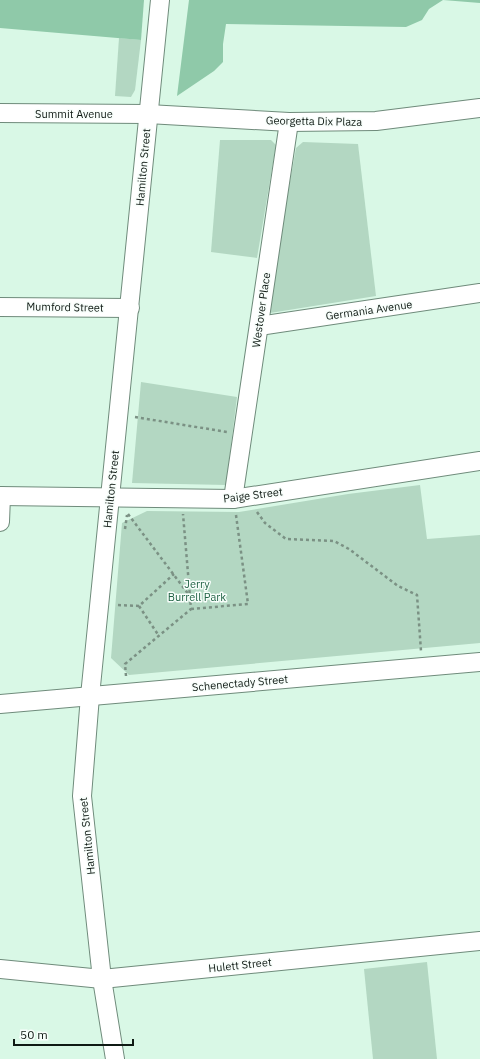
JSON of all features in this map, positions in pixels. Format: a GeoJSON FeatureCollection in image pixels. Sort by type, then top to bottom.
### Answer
{"type":"FeatureCollection","features":[{"type":"Feature","properties":{"kind":"street","name":"Hamilton Street"},"geometry":{"type":"LineString","coordinates":[[115,1059],[102,979],[82,796],[90,696],[160,0]]}},
{"type":"Feature","properties":{"kind":"street","name":"Georgetta Dix Plaza"},"geometry":{"type":"LineString","coordinates":[[148,114],[289,122],[376,121],[480,108]]}},
{"type":"Feature","properties":{"kind":"street","name":"Summit Avenue"},"geometry":{"type":"LineString","coordinates":[[0,113],[148,114]]}},
{"type":"Feature","properties":{"kind":"street","name":"Westover Place"},"geometry":{"type":"LineString","coordinates":[[236,504],[243,434],[289,122]]}},
{"type":"Feature","properties":{"kind":"street","name":"Germania Avenue"},"geometry":{"type":"LineString","coordinates":[[259,326],[480,293]]}},
{"type":"Feature","properties":{"kind":"street","name":"Mumford Street"},"geometry":{"type":"LineString","coordinates":[[0,307],[130,308]]}},
{"type":"Feature","properties":{"kind":"street","name":"Paige Street"},"geometry":{"type":"LineString","coordinates":[[0,496],[110,498],[183,506],[236,504],[480,461]]}},
{"type":"Feature","properties":{"kind":"street"},"geometry":{"type":"LineString","coordinates":[[0,496],[0,522]]}},
{"type":"Feature","properties":{"kind":"street","name":"Schenectady Street"},"geometry":{"type":"LineString","coordinates":[[0,704],[480,662]]}},
{"type":"Feature","properties":{"kind":"street","name":"Hulett Street"},"geometry":{"type":"LineString","coordinates":[[0,969],[102,979],[480,941]]}},
{"type":"Feature","properties":{"kind":"path"},"geometry":{"type":"LineString","coordinates":[[119,414],[243,434]]}},
{"type":"Feature","properties":{"kind":"path"},"geometry":{"type":"LineString","coordinates":[[127,693],[125,664],[191,609],[248,604],[236,504]]}},
{"type":"Feature","properties":{"kind":"path"},"geometry":{"type":"LineString","coordinates":[[236,504],[286,539],[334,541],[349,549],[398,586],[417,595],[422,667]]}},
{"type":"Feature","properties":{"kind":"path"},"geometry":{"type":"LineString","coordinates":[[183,506],[191,609]]}},
{"type":"Feature","properties":{"kind":"path"},"geometry":{"type":"LineString","coordinates":[[176,515],[183,506]]}},
{"type":"Feature","properties":{"kind":"path"},"geometry":{"type":"LineString","coordinates":[[127,512],[190,595]]}},
{"type":"Feature","properties":{"kind":"path"},"geometry":{"type":"LineString","coordinates":[[127,512],[134,513]]}},
{"type":"Feature","properties":{"kind":"path"},"geometry":{"type":"LineString","coordinates":[[125,533],[127,512]]}},
{"type":"Feature","properties":{"kind":"path"},"geometry":{"type":"LineString","coordinates":[[118,598],[118,605],[139,606],[174,574]]}},
{"type":"Feature","properties":{"kind":"path"},"geometry":{"type":"LineString","coordinates":[[139,606],[159,636]]}},
{"type":"Feature","properties":{"kind":"green space"},"geometry":{"type":"Polygon","coordinates":[[[0,0],[144,0],[141,40],[0,28],[0,0]]]}},
{"type":"Feature","properties":{"kind":"green space"},"geometry":{"type":"Polygon","coordinates":[[[189,0],[443,0],[429,9],[422,20],[406,27],[226,24],[223,44],[223,62],[214,71],[177,96],[189,0]]]}},
{"type":"Feature","properties":{"kind":"green space"},"geometry":{"type":"Polygon","coordinates":[[[443,0],[480,0],[480,3],[443,0]]]}},
{"type":"Feature","properties":{"kind":"green space"},"geometry":{"type":"Polygon","coordinates":[[[119,38],[141,40],[135,90],[131,97],[115,96],[119,38]]]}},
{"type":"Feature","properties":{"kind":"green space"},"geometry":{"type":"Polygon","coordinates":[[[220,140],[271,140],[276,145],[257,258],[211,252],[220,140]]]}},
{"type":"Feature","properties":{"kind":"green space"},"geometry":{"type":"Polygon","coordinates":[[[303,142],[358,144],[376,296],[270,313],[282,226],[296,148],[303,142]]]}},
{"type":"Feature","properties":{"kind":"green space"},"geometry":{"type":"Polygon","coordinates":[[[141,382],[237,397],[226,485],[132,483],[141,382]]]}},
{"type":"Feature","properties":{"kind":"green space","name":"Jerry Burrell Park"},"geometry":{"type":"Polygon","coordinates":[[[420,485],[427,539],[480,535],[480,643],[129,675],[111,658],[122,523],[147,511],[239,512],[348,494],[420,485]]]}},
{"type":"Feature","properties":{"kind":"green space"},"geometry":{"type":"Polygon","coordinates":[[[427,962],[437,1059],[373,1059],[364,969],[427,962]]]}}]}
